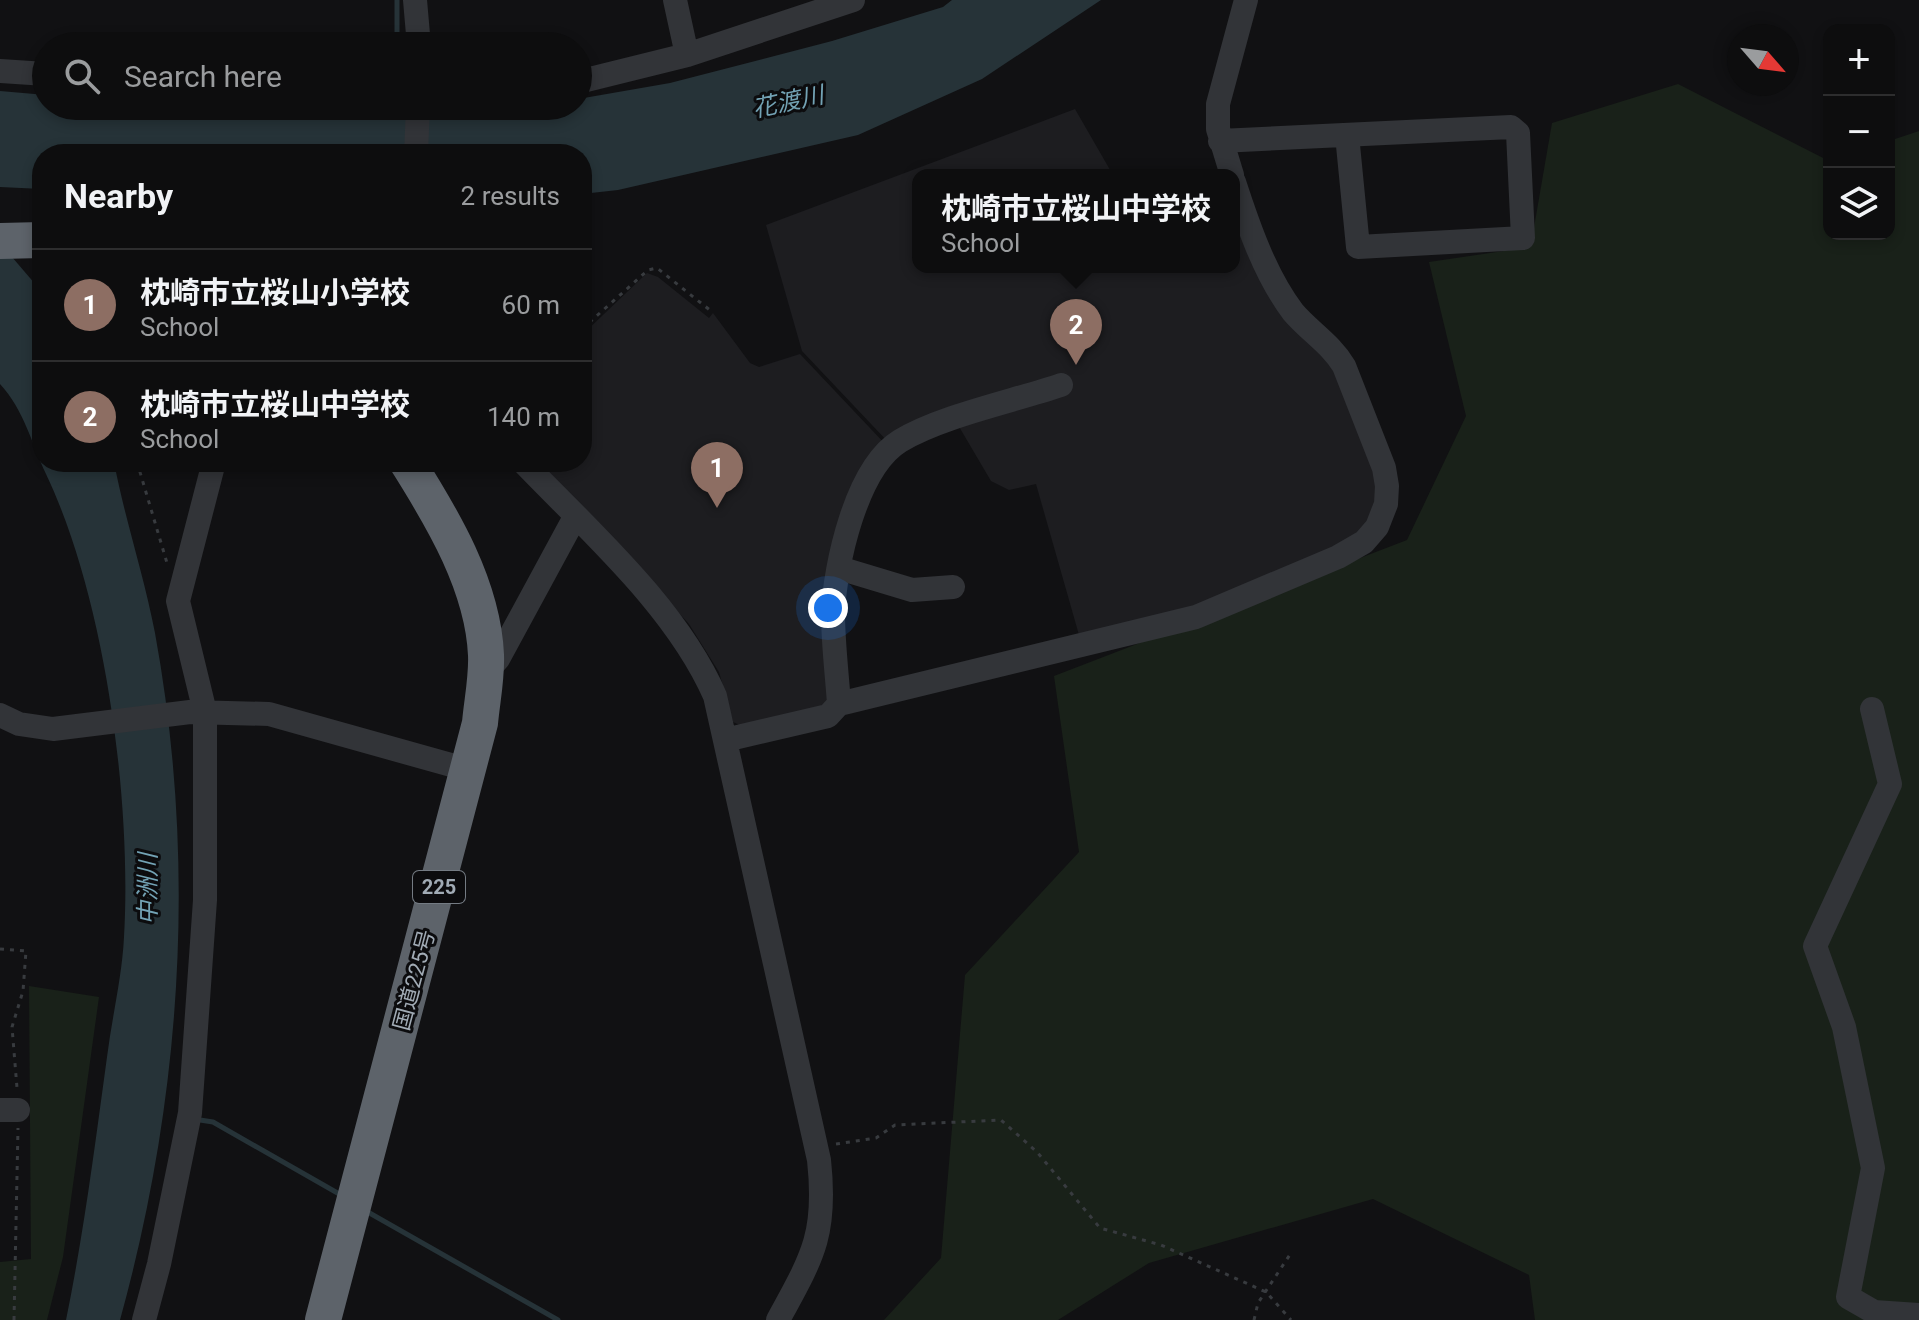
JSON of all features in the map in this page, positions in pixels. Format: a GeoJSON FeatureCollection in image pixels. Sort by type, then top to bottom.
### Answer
{"type":"FeatureCollection","features":[{"type":"Feature","properties":{"kind":"highway"},"geometry":{"type":"LineString","coordinates":[[3,241],[32,240]]}},
{"type":"Feature","properties":{"kind":"highway","name":"国道225号"},"geometry":{"type":"LineString","coordinates":[[323,1320],[480,723],[486,654],[473,595],[450,530],[413,472]]}},
{"type":"Feature","properties":{"kind":"street"},"geometry":{"type":"LineString","coordinates":[[415,0],[418,32]]}},
{"type":"Feature","properties":{"kind":"street"},"geometry":{"type":"LineString","coordinates":[[675,0],[687,55]]}},
{"type":"Feature","properties":{"kind":"street"},"geometry":{"type":"LineString","coordinates":[[592,79],[687,55],[853,0]]}},
{"type":"Feature","properties":{"kind":"street"},"geometry":{"type":"LineString","coordinates":[[1230,169],[1220,141],[1218,104],[1246,0]]}},
{"type":"Feature","properties":{"kind":"street"},"geometry":{"type":"LineString","coordinates":[[0,71],[32,73]]}},
{"type":"Feature","properties":{"kind":"street"},"geometry":{"type":"LineString","coordinates":[[416,144],[417,120]]}},
{"type":"Feature","properties":{"kind":"street"},"geometry":{"type":"LineString","coordinates":[[1220,141],[1511,127],[1518,133],[1523,238],[1358,247],[1347,135]]}},
{"type":"Feature","properties":{"kind":"street"},"geometry":{"type":"LineString","coordinates":[[725,740],[828,716],[839,704],[1196,617],[1338,557],[1364,542],[1377,527],[1386,504],[1386,477],[1354,385],[1335,351],[1295,314],[1282,295],[1240,196]]}},
{"type":"Feature","properties":{"kind":"street"},"geometry":{"type":"LineString","coordinates":[[839,704],[833,611],[839,568],[852,516],[865,485],[885,453],[900,441],[950,420],[1061,385]]}},
{"type":"Feature","properties":{"kind":"street"},"geometry":{"type":"LineString","coordinates":[[144,1320],[159,1264],[190,1113],[205,900],[198,712],[178,601],[211,472]]}},
{"type":"Feature","properties":{"kind":"street"},"geometry":{"type":"LineString","coordinates":[[532,472],[670,620],[699,660],[715,696],[816,1147],[823,1205],[817,1241],[778,1320]]}},
{"type":"Feature","properties":{"kind":"street"},"geometry":{"type":"LineString","coordinates":[[484,675],[498,659],[575,517]]}},
{"type":"Feature","properties":{"kind":"street"},"geometry":{"type":"LineString","coordinates":[[839,568],[912,590],[953,587]]}},
{"type":"Feature","properties":{"kind":"street"},"geometry":{"type":"LineString","coordinates":[[1872,709],[1890,784],[1815,946],[1844,1027],[1873,1168],[1848,1297],[1874,1312],[1919,1315]]}},
{"type":"Feature","properties":{"kind":"street"},"geometry":{"type":"LineString","coordinates":[[0,715],[19,724],[53,729],[198,712],[269,714],[469,770]]}},
{"type":"Feature","properties":{"kind":"path"},"geometry":{"type":"LineString","coordinates":[[592,320],[648,270],[657,268],[711,311]]}},
{"type":"Feature","properties":{"kind":"path"},"geometry":{"type":"LineString","coordinates":[[140,472],[178,601]]}},
{"type":"Feature","properties":{"kind":"path"},"geometry":{"type":"LineString","coordinates":[[0,949],[26,951],[23,991],[12,1027],[9,1110],[14,1320]]}},
{"type":"Feature","properties":{"kind":"path"},"geometry":{"type":"LineString","coordinates":[[816,1147],[876,1138],[895,1125],[1001,1120],[1037,1152],[1100,1228],[1161,1245],[1266,1292],[1291,1320]]}},
{"type":"Feature","properties":{"kind":"path"},"geometry":{"type":"LineString","coordinates":[[1254,1320],[1266,1292],[1291,1253]]}},
{"type":"Feature","properties":{"kind":"shaded area"},"geometry":{"type":"Polygon","coordinates":[[[1678,84],[1823,158],[1823,240],[1895,240],[1895,139],[1919,131],[1919,1320],[1535,1320],[1529,1275],[1373,1199],[1149,1263],[1058,1320],[884,1320],[941,1258],[965,975],[1079,852],[1054,676],[1407,540],[1466,416],[1429,262],[1524,248],[1532,239],[1552,123],[1678,84]]]}},
{"type":"Feature","properties":{"kind":"shaded area"},"geometry":{"type":"Polygon","coordinates":[[[1075,109],[1110,169],[915,169],[1075,109]]]}},
{"type":"Feature","properties":{"kind":"shaded area"},"geometry":{"type":"Polygon","coordinates":[[[912,170],[912,273],[1240,273],[1240,215],[1329,353],[1382,494],[1361,535],[1198,611],[1081,642],[1036,484],[1009,490],[991,481],[951,413],[889,443],[802,351],[766,225],[912,170]]]}},
{"type":"Feature","properties":{"kind":"shaded area"},"geometry":{"type":"Polygon","coordinates":[[[647,273],[658,277],[709,318],[713,313],[750,363],[759,367],[800,354],[887,446],[852,499],[828,700],[823,706],[744,727],[733,722],[719,672],[689,624],[549,472],[592,472],[592,325],[647,273]]]}},
{"type":"Feature","properties":{"kind":"shaded area"},"geometry":{"type":"Polygon","coordinates":[[[29,986],[99,997],[63,1257],[47,1320],[0,1320],[0,1262],[31,1259],[29,986]]]}},
{"type":"Feature","properties":{"kind":"water","name":"花渡川"},"geometry":{"type":"Polygon","coordinates":[[[952,0],[1101,0],[982,79],[858,135],[618,190],[592,193],[592,144],[32,144],[32,189],[0,187],[0,91],[32,94],[32,120],[592,120],[592,97],[670,83],[832,41],[943,7],[952,0]]]}},
{"type":"Feature","properties":{"kind":"water"},"geometry":{"type":"Polygon","coordinates":[[[0,243],[32,280],[32,441],[15,405],[0,384],[0,243]]]}},
{"type":"Feature","properties":{"kind":"water","name":"中洲川"},"geometry":{"type":"Polygon","coordinates":[[[45,472],[116,472],[155,633],[168,719],[176,805],[179,892],[169,1065],[158,1150],[120,1320],[66,1320],[84,1221],[119,982],[125,883],[118,763],[110,701],[99,639],[67,524],[45,472]]]}},
{"type":"Feature","properties":{"kind":"waterway"},"geometry":{"type":"LineString","coordinates":[[397,0],[397,32]]}},
{"type":"Feature","properties":{"kind":"waterway"},"geometry":{"type":"LineString","coordinates":[[200,1120],[213,1122],[341,1195]]}},
{"type":"Feature","properties":{"kind":"waterway"},"geometry":{"type":"LineString","coordinates":[[366,1211],[558,1320]]}},
{"type":"Feature","properties":{"kind":"place","name":"枕崎市立桜山中学校"},"geometry":{"type":"Point","coordinates":[1076,365]}},
{"type":"Feature","properties":{"kind":"place","name":"枕崎市立桜山小学校"},"geometry":{"type":"Point","coordinates":[717,508]}}]}
